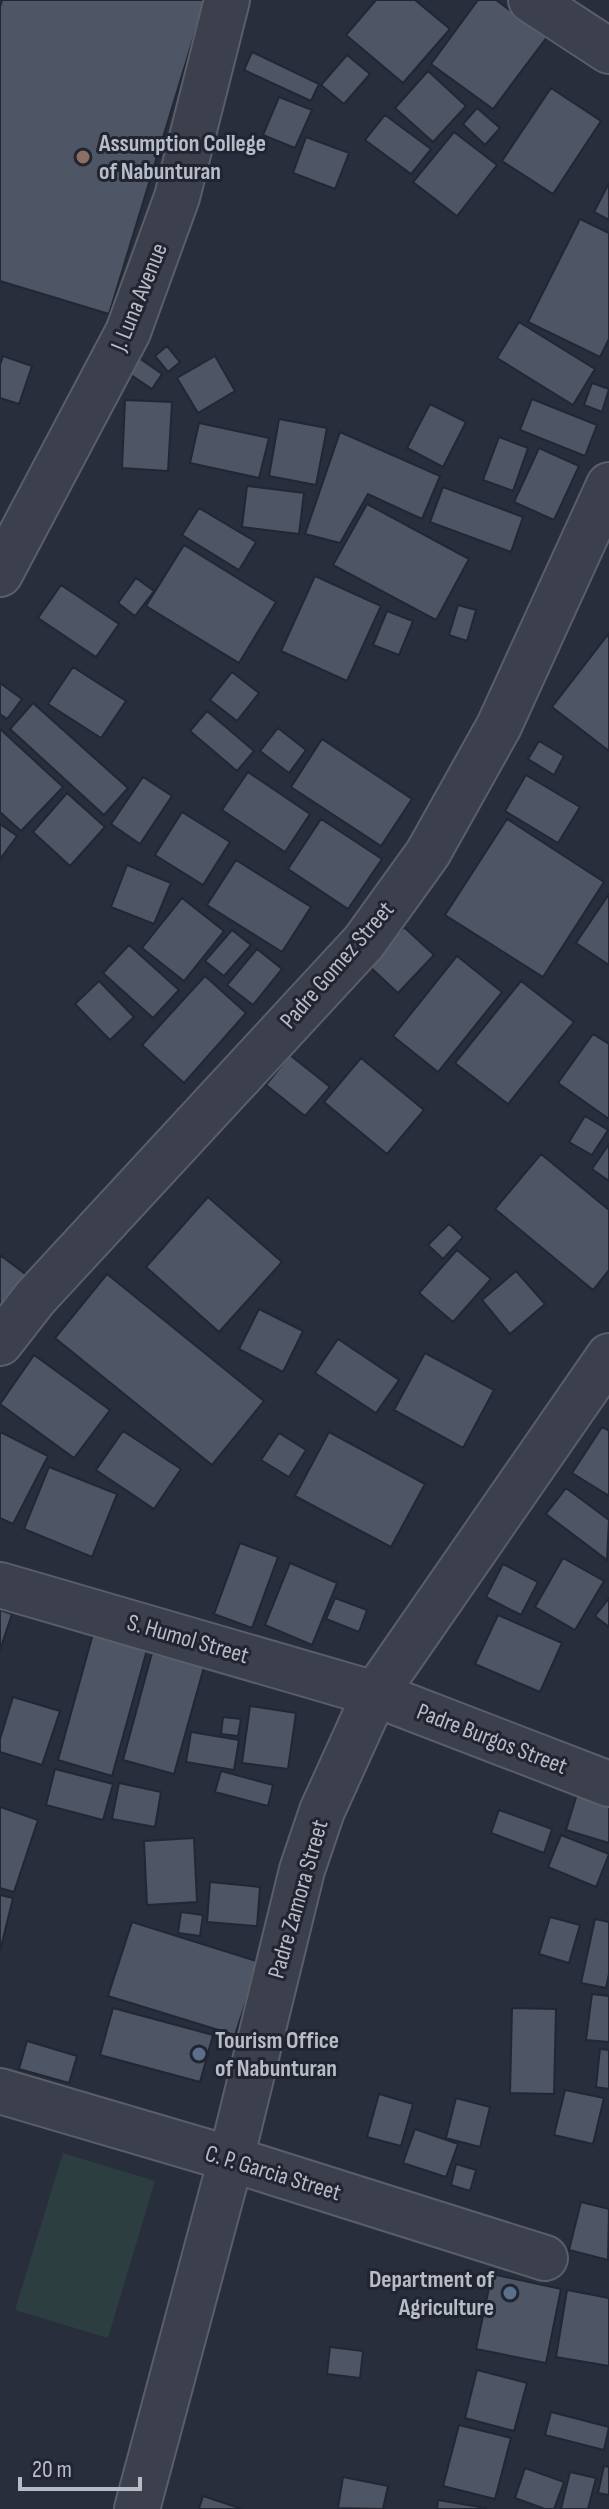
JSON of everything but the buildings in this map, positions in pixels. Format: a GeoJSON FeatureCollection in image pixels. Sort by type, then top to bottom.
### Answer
{"type":"FeatureCollection","features":[{"type":"Feature","properties":{"kind":"street","name":"J. Luna Avenue"},"geometry":{"type":"LineString","coordinates":[[1,570],[128,332],[177,197],[227,0]]}},
{"type":"Feature","properties":{"kind":"street"},"geometry":{"type":"LineString","coordinates":[[531,0],[609,51]]}},
{"type":"Feature","properties":{"kind":"street","name":"Padre Gomez Street"},"geometry":{"type":"LineString","coordinates":[[0,1343],[35,1298],[364,942],[428,853],[499,726],[609,485]]}},
{"type":"Feature","properties":{"kind":"street","name":"Padre Zamora Street"},"geometry":{"type":"LineString","coordinates":[[137,2509],[231,2159],[302,1870],[322,1811],[375,1694],[609,1356]]}},
{"type":"Feature","properties":{"kind":"street","name":"S. Humol Street"},"geometry":{"type":"LineString","coordinates":[[0,1585],[375,1694]]}},
{"type":"Feature","properties":{"kind":"street","name":"Padre Burgos Street"},"geometry":{"type":"LineString","coordinates":[[375,1694],[609,1784]]}},
{"type":"Feature","properties":{"kind":"street","name":"C. P. Garcia Street"},"geometry":{"type":"LineString","coordinates":[[0,2091],[231,2159],[545,2258]]}},
{"type":"Feature","properties":{"kind":"shaded area"},"geometry":{"type":"Polygon","coordinates":[[[63,2153],[155,2181],[108,2338],[15,2310],[63,2153]]]}},
{"type":"Feature","properties":{"kind":"place","name":"Assumption College of Nabunturan"},"geometry":{"type":"Point","coordinates":[83,157]}},
{"type":"Feature","properties":{"kind":"place","name":"Tourism Office of Nabunturan"},"geometry":{"type":"Point","coordinates":[199,2054]}},
{"type":"Feature","properties":{"kind":"place","name":"Department of Agriculture"},"geometry":{"type":"Point","coordinates":[510,2293]}}]}
